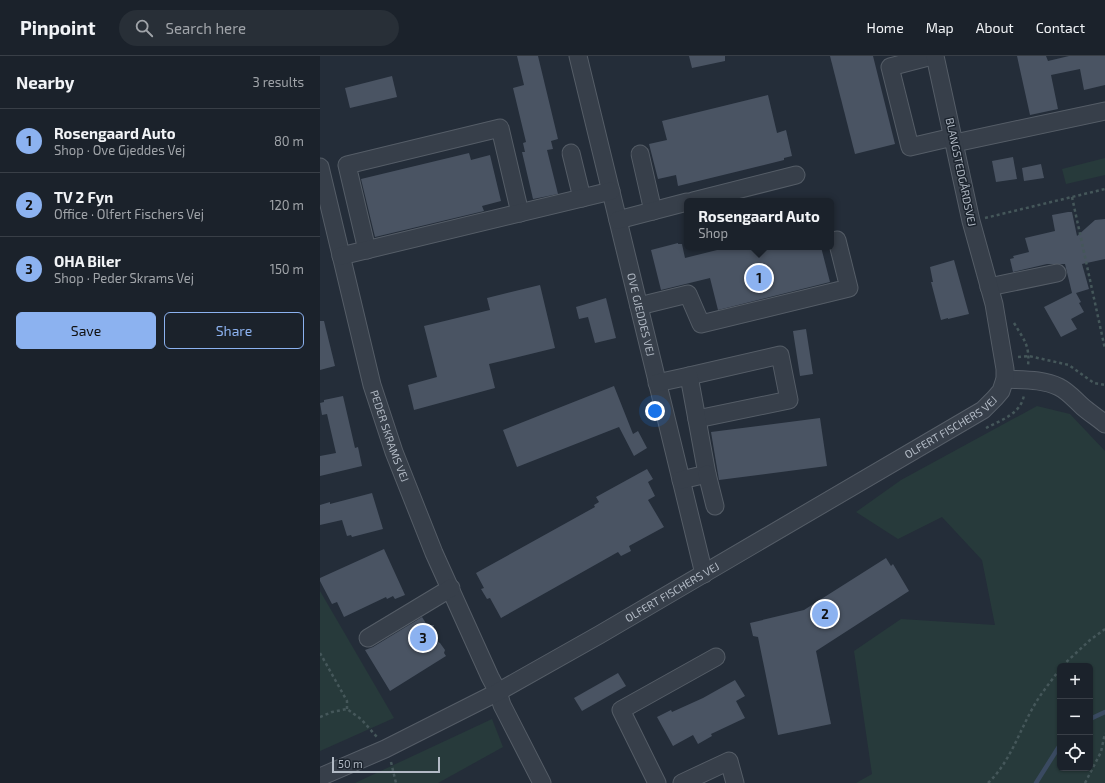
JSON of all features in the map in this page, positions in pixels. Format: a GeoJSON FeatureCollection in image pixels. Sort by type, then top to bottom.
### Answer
{"type":"FeatureCollection","features":[{"type":"Feature","properties":{"kind":"street","name":"OVE GJEDDES VEJ"},"geometry":{"type":"LineString","coordinates":[[578,56],[704,574]]}},
{"type":"Feature","properties":{"kind":"street"},"geometry":{"type":"LineString","coordinates":[[934,56],[890,66],[910,147],[1105,111]]}},
{"type":"Feature","properties":{"kind":"street","name":"BLANGSTEDGÅRDSVEJ"},"geometry":{"type":"LineString","coordinates":[[934,56],[971,220],[994,304],[1006,369],[1005,379]]}},
{"type":"Feature","properties":{"kind":"street"},"geometry":{"type":"LineString","coordinates":[[367,250],[346,164],[500,128],[520,213]]}},
{"type":"Feature","properties":{"kind":"street"},"geometry":{"type":"LineString","coordinates":[[571,153],[582,198]]}},
{"type":"Feature","properties":{"kind":"street"},"geometry":{"type":"LineString","coordinates":[[640,154],[653,211]]}},
{"type":"Feature","properties":{"kind":"street","name":"PEDER SKRAMS VEJ"},"geometry":{"type":"LineString","coordinates":[[320,167],[372,385],[391,445],[434,553],[505,710],[542,783]]}},
{"type":"Feature","properties":{"kind":"street"},"geometry":{"type":"LineString","coordinates":[[705,198],[796,175]]}},
{"type":"Feature","properties":{"kind":"street"},"geometry":{"type":"LineString","coordinates":[[341,256],[611,191]]}},
{"type":"Feature","properties":{"kind":"street"},"geometry":{"type":"LineString","coordinates":[[618,220],[684,203]]}},
{"type":"Feature","properties":{"kind":"street"},"geometry":{"type":"LineString","coordinates":[[639,306],[688,294],[701,324],[850,288],[837,240]]}},
{"type":"Feature","properties":{"kind":"street"},"geometry":{"type":"LineString","coordinates":[[989,287],[1057,273]]}},
{"type":"Feature","properties":{"kind":"street"},"geometry":{"type":"LineString","coordinates":[[657,383],[780,355],[789,400],[697,420]]}},
{"type":"Feature","properties":{"kind":"street"},"geometry":{"type":"LineString","coordinates":[[689,376],[707,474],[716,506]]}},
{"type":"Feature","properties":{"kind":"street"},"geometry":{"type":"LineString","coordinates":[[1005,379],[1026,380],[1046,383],[1059,387],[1070,394],[1083,407],[1105,434]]}},
{"type":"Feature","properties":{"kind":"street","name":"OLFERT FISCHERS VEJ"},"geometry":{"type":"LineString","coordinates":[[320,777],[385,749],[498,692],[704,574],[982,410],[996,398],[1005,379]]}},
{"type":"Feature","properties":{"kind":"street"},"geometry":{"type":"LineString","coordinates":[[1083,407],[1105,424]]}},
{"type":"Feature","properties":{"kind":"street"},"geometry":{"type":"LineString","coordinates":[[681,480],[707,474]]}},
{"type":"Feature","properties":{"kind":"street"},"geometry":{"type":"LineString","coordinates":[[368,638],[451,588]]}},
{"type":"Feature","properties":{"kind":"street"},"geometry":{"type":"LineString","coordinates":[[657,783],[621,710],[716,657]]}},
{"type":"Feature","properties":{"kind":"street"},"geometry":{"type":"LineString","coordinates":[[682,783],[729,761],[735,783]]}},
{"type":"Feature","properties":{"kind":"path"},"geometry":{"type":"LineString","coordinates":[[971,220],[1105,189]]}},
{"type":"Feature","properties":{"kind":"path"},"geometry":{"type":"LineString","coordinates":[[1072,197],[1105,349]]}},
{"type":"Feature","properties":{"kind":"path"},"geometry":{"type":"LineString","coordinates":[[1004,358],[1029,356],[1069,365],[1094,382],[1105,386]]}},
{"type":"Feature","properties":{"kind":"path"},"geometry":{"type":"LineString","coordinates":[[1065,663],[1090,640],[1105,629]]}},
{"type":"Feature","properties":{"kind":"path"},"geometry":{"type":"LineString","coordinates":[[320,653],[347,700],[347,710]]}},
{"type":"Feature","properties":{"kind":"path"},"geometry":{"type":"LineString","coordinates":[[988,783],[997,775],[1012,750],[1035,704],[1057,673]]}},
{"type":"Feature","properties":{"kind":"path"},"geometry":{"type":"LineString","coordinates":[[320,717],[332,712],[347,710],[361,719],[374,732],[385,749],[391,762],[396,783]]}},
{"type":"Feature","properties":{"kind":"path"},"geometry":{"type":"LineString","coordinates":[[1085,783],[1101,752],[1105,733]]}},
{"type":"Feature","properties":{"kind":"shaded area"},"geometry":{"type":"Polygon","coordinates":[[[1105,158],[1105,175],[1066,184],[1062,169],[1105,158]]]}},
{"type":"Feature","properties":{"kind":"shaded area"},"geometry":{"type":"Polygon","coordinates":[[[1037,406],[1070,414],[1105,451],[1105,783],[856,783],[872,774],[854,651],[901,619],[995,625],[982,560],[942,517],[898,539],[856,512],[901,480],[1037,406]]]}},
{"type":"Feature","properties":{"kind":"shaded area"},"geometry":{"type":"Polygon","coordinates":[[[320,591],[394,718],[320,751],[320,591]]]}},
{"type":"Feature","properties":{"kind":"shaded area"},"geometry":{"type":"Polygon","coordinates":[[[492,719],[503,747],[438,783],[355,783],[492,719]]]}},
{"type":"Feature","properties":{"kind":"building"},"geometry":{"type":"Polygon","coordinates":[[[517,56],[538,56],[558,139],[551,141],[553,149],[547,150],[558,194],[533,199],[522,152],[525,152],[523,143],[526,142],[513,88],[524,85],[517,56]]]}},
{"type":"Feature","properties":{"kind":"building"},"geometry":{"type":"Polygon","coordinates":[[[689,56],[725,56],[725,61],[692,68],[689,56]]]}},
{"type":"Feature","properties":{"kind":"building"},"geometry":{"type":"Polygon","coordinates":[[[830,56],[873,56],[895,144],[855,154],[830,56]]]}},
{"type":"Feature","properties":{"kind":"building"},"geometry":{"type":"Polygon","coordinates":[[[1017,56],[1046,56],[1048,61],[1069,56],[1105,56],[1105,85],[1084,90],[1080,69],[1051,75],[1058,109],[1030,115],[1017,56]]]}},
{"type":"Feature","properties":{"kind":"building"},"geometry":{"type":"Polygon","coordinates":[[[392,76],[397,97],[350,108],[345,88],[392,76]]]}},
{"type":"Feature","properties":{"kind":"building"},"geometry":{"type":"Polygon","coordinates":[[[768,95],[777,133],[786,130],[792,156],[784,158],[784,160],[678,186],[676,175],[658,179],[649,144],[667,140],[662,121],[768,95]]]}},
{"type":"Feature","properties":{"kind":"building"},"geometry":{"type":"Polygon","coordinates":[[[469,153],[471,160],[490,155],[501,201],[482,206],[484,211],[375,237],[361,179],[469,153]]]}},
{"type":"Feature","properties":{"kind":"building"},"geometry":{"type":"Polygon","coordinates":[[[1013,157],[1017,179],[996,182],[992,161],[1013,157]]]}},
{"type":"Feature","properties":{"kind":"building"},"geometry":{"type":"Polygon","coordinates":[[[1041,164],[1044,178],[1024,181],[1022,168],[1041,164]]]}},
{"type":"Feature","properties":{"kind":"building"},"geometry":{"type":"Polygon","coordinates":[[[1072,212],[1077,236],[1095,220],[1105,219],[1105,259],[1082,264],[1089,289],[1076,293],[1084,312],[1071,319],[1077,329],[1061,337],[1044,307],[1072,293],[1065,264],[1047,264],[1013,272],[1010,259],[1014,258],[1013,256],[1029,252],[1025,238],[1055,231],[1052,215],[1072,212]]]}},
{"type":"Feature","properties":{"kind":"building"},"geometry":{"type":"Polygon","coordinates":[[[678,243],[682,244],[685,258],[717,250],[822,250],[830,282],[718,310],[710,278],[661,290],[651,250],[678,243]]]}},
{"type":"Feature","properties":{"kind":"building"},"geometry":{"type":"Polygon","coordinates":[[[954,260],[969,314],[941,320],[931,282],[933,282],[930,267],[954,260]]]}},
{"type":"Feature","properties":{"kind":"building"},"geometry":{"type":"Polygon","coordinates":[[[540,285],[555,348],[489,364],[495,388],[414,410],[408,385],[437,377],[424,326],[490,310],[487,298],[540,285]]]}},
{"type":"Feature","properties":{"kind":"building"},"geometry":{"type":"Polygon","coordinates":[[[606,298],[616,338],[595,343],[588,317],[579,319],[576,307],[606,298]]]}},
{"type":"Feature","properties":{"kind":"building"},"geometry":{"type":"Polygon","coordinates":[[[320,321],[324,321],[335,366],[320,370],[320,321]]]}},
{"type":"Feature","properties":{"kind":"building"},"geometry":{"type":"Polygon","coordinates":[[[806,329],[813,374],[800,376],[793,331],[806,329]]]}},
{"type":"Feature","properties":{"kind":"building"},"geometry":{"type":"Polygon","coordinates":[[[614,386],[633,434],[638,431],[647,448],[634,456],[619,427],[517,467],[503,430],[614,386]]]}},
{"type":"Feature","properties":{"kind":"building"},"geometry":{"type":"Polygon","coordinates":[[[343,396],[355,448],[358,447],[362,466],[320,476],[320,456],[336,453],[327,414],[322,415],[320,403],[324,402],[324,400],[343,396]]]}},
{"type":"Feature","properties":{"kind":"building"},"geometry":{"type":"Polygon","coordinates":[[[820,418],[827,466],[719,480],[711,432],[820,418]]]}},
{"type":"Feature","properties":{"kind":"building"},"geometry":{"type":"Polygon","coordinates":[[[647,469],[653,479],[648,482],[655,496],[648,500],[664,527],[629,546],[631,551],[621,556],[618,552],[501,618],[490,598],[487,599],[481,589],[484,588],[476,573],[595,507],[594,505],[599,502],[596,497],[647,469]]]}},
{"type":"Feature","properties":{"kind":"building"},"geometry":{"type":"Polygon","coordinates":[[[372,493],[383,529],[352,537],[351,535],[347,536],[342,520],[320,525],[320,505],[330,502],[330,504],[372,493]]]}},
{"type":"Feature","properties":{"kind":"building"},"geometry":{"type":"Polygon","coordinates":[[[384,549],[405,595],[395,599],[393,596],[387,599],[386,597],[344,617],[337,602],[332,604],[320,581],[320,578],[384,549]]]}},
{"type":"Feature","properties":{"kind":"building"},"geometry":{"type":"Polygon","coordinates":[[[886,558],[891,566],[893,564],[909,591],[816,651],[831,724],[778,735],[758,637],[753,636],[750,623],[804,610],[886,558]]]}},
{"type":"Feature","properties":{"kind":"building"},"geometry":{"type":"Polygon","coordinates":[[[422,617],[427,625],[434,625],[431,632],[445,650],[444,653],[446,656],[390,691],[365,650],[373,647],[422,617]]]}},
{"type":"Feature","properties":{"kind":"building"},"geometry":{"type":"Polygon","coordinates":[[[618,673],[626,686],[582,711],[574,698],[618,673]]]}},
{"type":"Feature","properties":{"kind":"building"},"geometry":{"type":"Polygon","coordinates":[[[735,680],[745,696],[736,701],[745,718],[711,734],[712,736],[698,744],[693,735],[673,746],[657,717],[703,698],[735,680]]]}},
{"type":"Feature","properties":{"kind":"waterway"},"geometry":{"type":"LineString","coordinates":[[1093,718],[1105,712]]}},
{"type":"Feature","properties":{"kind":"waterway"},"geometry":{"type":"LineString","coordinates":[[1036,783],[1057,750]]}},
{"type":"Feature","properties":{"kind":"place","name":"Rosengaard Auto"},"geometry":{"type":"Point","coordinates":[759,278]}},
{"type":"Feature","properties":{"kind":"place","name":"TV 2 Fyn"},"geometry":{"type":"Point","coordinates":[825,614]}},
{"type":"Feature","properties":{"kind":"place","name":"OHA Biler"},"geometry":{"type":"Point","coordinates":[423,638]}}]}
